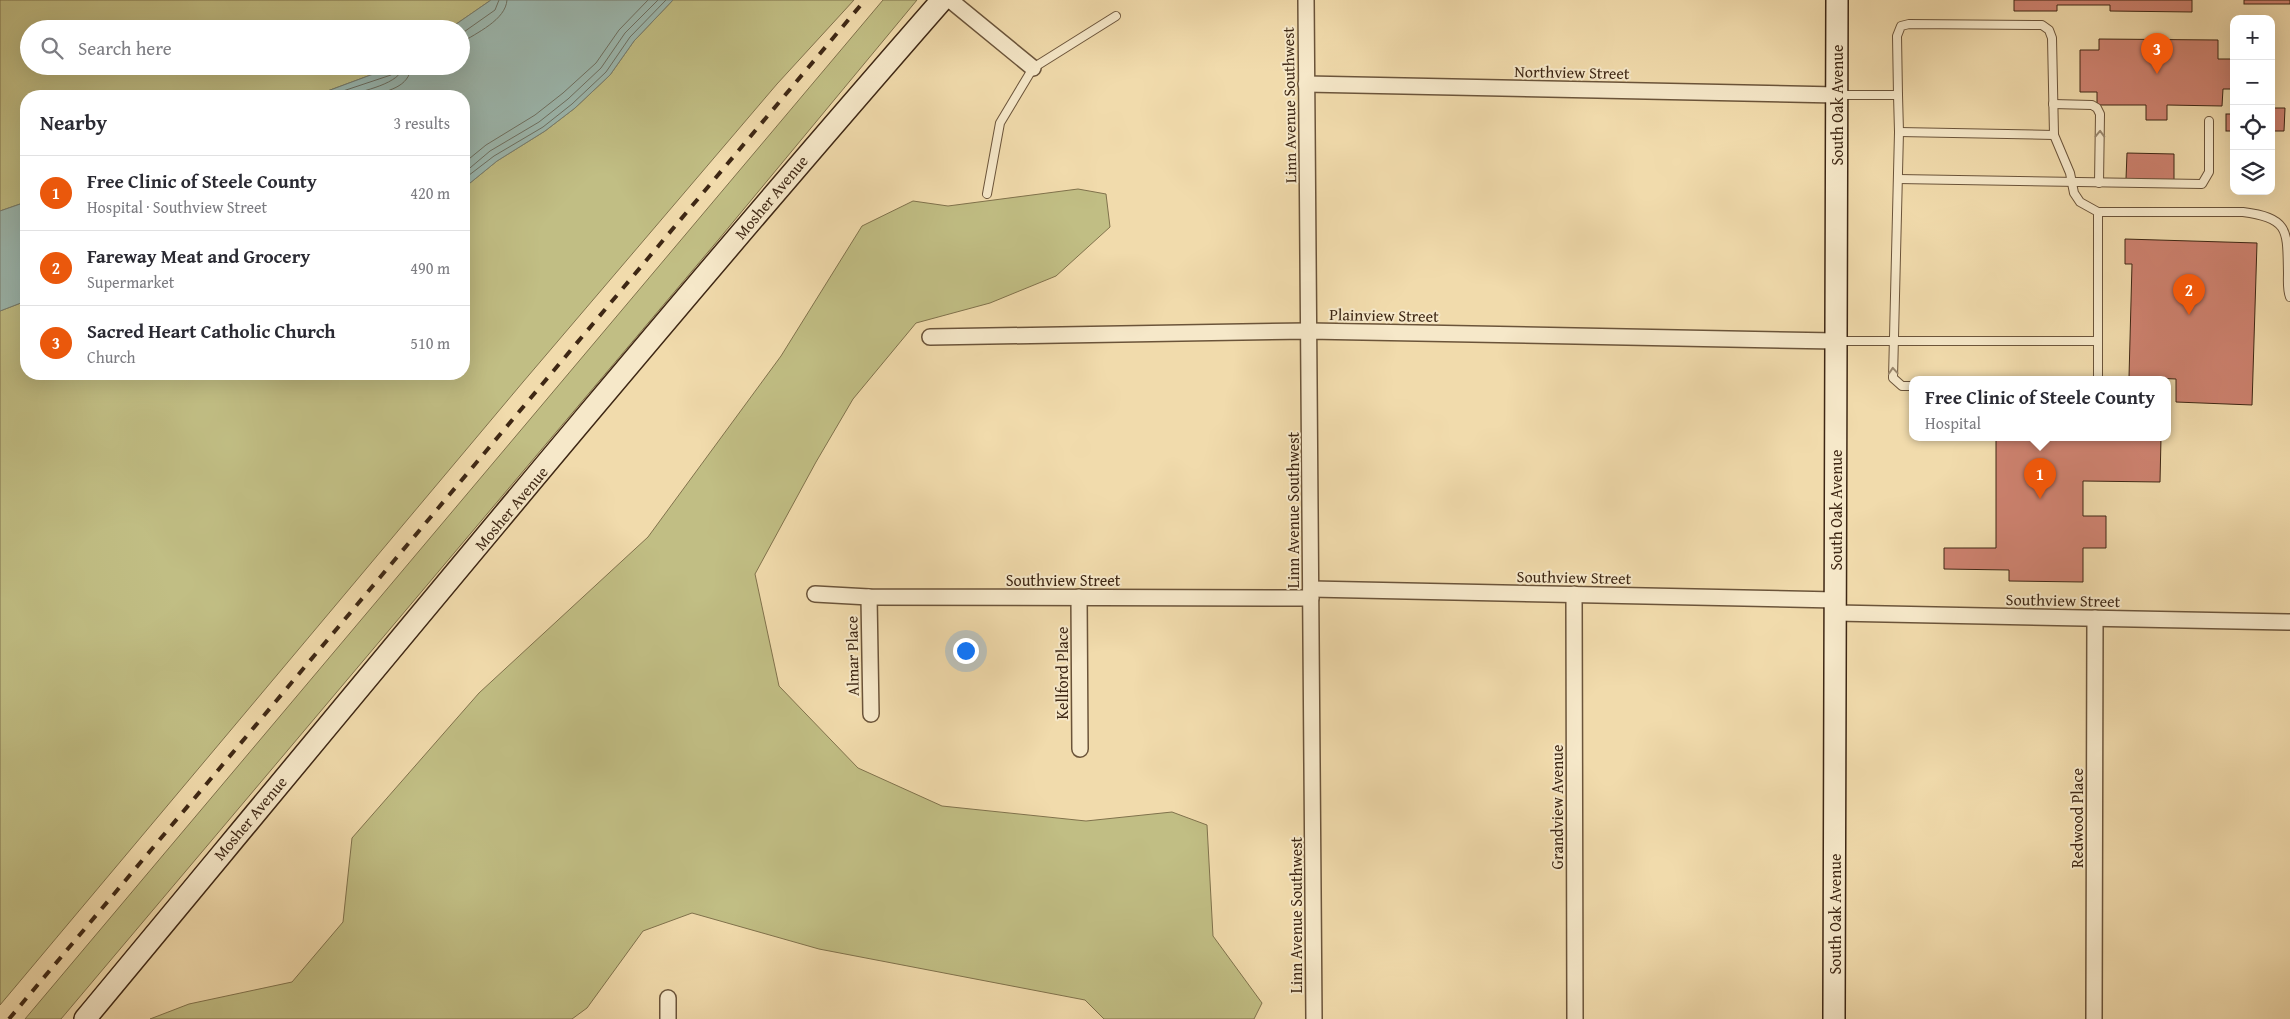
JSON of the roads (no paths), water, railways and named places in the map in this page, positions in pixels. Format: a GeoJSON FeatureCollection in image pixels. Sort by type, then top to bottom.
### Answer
{"type":"FeatureCollection","features":[{"type":"Feature","properties":{"kind":"street","name":"Mosher Avenue"},"geometry":{"type":"LineString","coordinates":[[85,1019],[232,839],[767,200],[942,0]]}},
{"type":"Feature","properties":{"kind":"street"},"geometry":{"type":"LineString","coordinates":[[950,0],[1033,68]]}},
{"type":"Feature","properties":{"kind":"street","name":"Linn Avenue Southwest"},"geometry":{"type":"LineString","coordinates":[[1306,0],[1314,1019]]}},
{"type":"Feature","properties":{"kind":"street","name":"South Oak Avenue"},"geometry":{"type":"LineString","coordinates":[[1834,1019],[1837,0]]}},
{"type":"Feature","properties":{"kind":"street","name":"Northview Street"},"geometry":{"type":"LineString","coordinates":[[1306,84],[1837,95]]}},
{"type":"Feature","properties":{"kind":"street","name":"Plainview Street"},"geometry":{"type":"LineString","coordinates":[[930,337],[1309,331],[1836,341]]}},
{"type":"Feature","properties":{"kind":"street","name":"Southview Street"},"geometry":{"type":"LineString","coordinates":[[816,594],[869,597],[1574,594],[2095,618],[2290,622]]}},
{"type":"Feature","properties":{"kind":"street","name":"Grandview Avenue"},"geometry":{"type":"LineString","coordinates":[[1574,594],[1575,1019]]}},
{"type":"Feature","properties":{"kind":"street","name":"Almar Place"},"geometry":{"type":"LineString","coordinates":[[869,597],[871,714]]}},
{"type":"Feature","properties":{"kind":"street","name":"Kellford Place"},"geometry":{"type":"LineString","coordinates":[[1079,597],[1080,749]]}},
{"type":"Feature","properties":{"kind":"street","name":"Redwood Place"},"geometry":{"type":"LineString","coordinates":[[2094,1019],[2095,618]]}},
{"type":"Feature","properties":{"kind":"street"},"geometry":{"type":"LineString","coordinates":[[668,998],[668,1019]]}},
{"type":"Feature","properties":{"kind":"lane"},"geometry":{"type":"LineString","coordinates":[[986,194],[1000,122],[1033,68],[1116,16]]}},
{"type":"Feature","properties":{"kind":"lane"},"geometry":{"type":"LineString","coordinates":[[1909,386],[1902,386],[1892,378],[1899,132],[1897,36],[1901,26],[1910,24],[2042,25],[2049,30],[2052,38],[2054,134],[2070,173],[2070,182],[2080,202],[2098,212],[2243,212],[2263,214],[2277,221],[2287,239],[2290,296]]}},
{"type":"Feature","properties":{"kind":"lane"},"geometry":{"type":"LineString","coordinates":[[1837,95],[1898,95]]}},
{"type":"Feature","properties":{"kind":"lane"},"geometry":{"type":"LineString","coordinates":[[2053,104],[2092,105],[2097,108],[2100,114],[2099,183]]}},
{"type":"Feature","properties":{"kind":"lane"},"geometry":{"type":"LineString","coordinates":[[1898,179],[2202,184],[2209,172],[2209,121]]}},
{"type":"Feature","properties":{"kind":"lane"},"geometry":{"type":"LineString","coordinates":[[1899,132],[2054,134]]}},
{"type":"Feature","properties":{"kind":"lane"},"geometry":{"type":"LineString","coordinates":[[2098,212],[2098,376]]}},
{"type":"Feature","properties":{"kind":"lane"},"geometry":{"type":"LineString","coordinates":[[1836,341],[2098,341]]}},
{"type":"Feature","properties":{"kind":"water"},"geometry":{"type":"Polygon","coordinates":[[[491,0],[673,0],[634,41],[610,75],[575,108],[545,131],[497,161],[470,183],[470,90],[330,90],[371,75],[470,75],[470,20],[462,20],[491,0]]]}},
{"type":"Feature","properties":{"kind":"water"},"geometry":{"type":"Polygon","coordinates":[[[20,204],[20,303],[0,311],[0,211],[20,204]]]}},
{"type":"Feature","properties":{"kind":"railway"},"geometry":{"type":"LineString","coordinates":[[9,1019],[865,0]]}},
{"type":"Feature","properties":{"kind":"place","name":"Sacred Heart Catholic Church"},"geometry":{"type":"Point","coordinates":[2157,74]}},
{"type":"Feature","properties":{"kind":"place","name":"Fareway Meat and Grocery"},"geometry":{"type":"Point","coordinates":[2189,315]}},
{"type":"Feature","properties":{"kind":"place","name":"Free Clinic of Steele County"},"geometry":{"type":"Point","coordinates":[2040,499]}}]}
